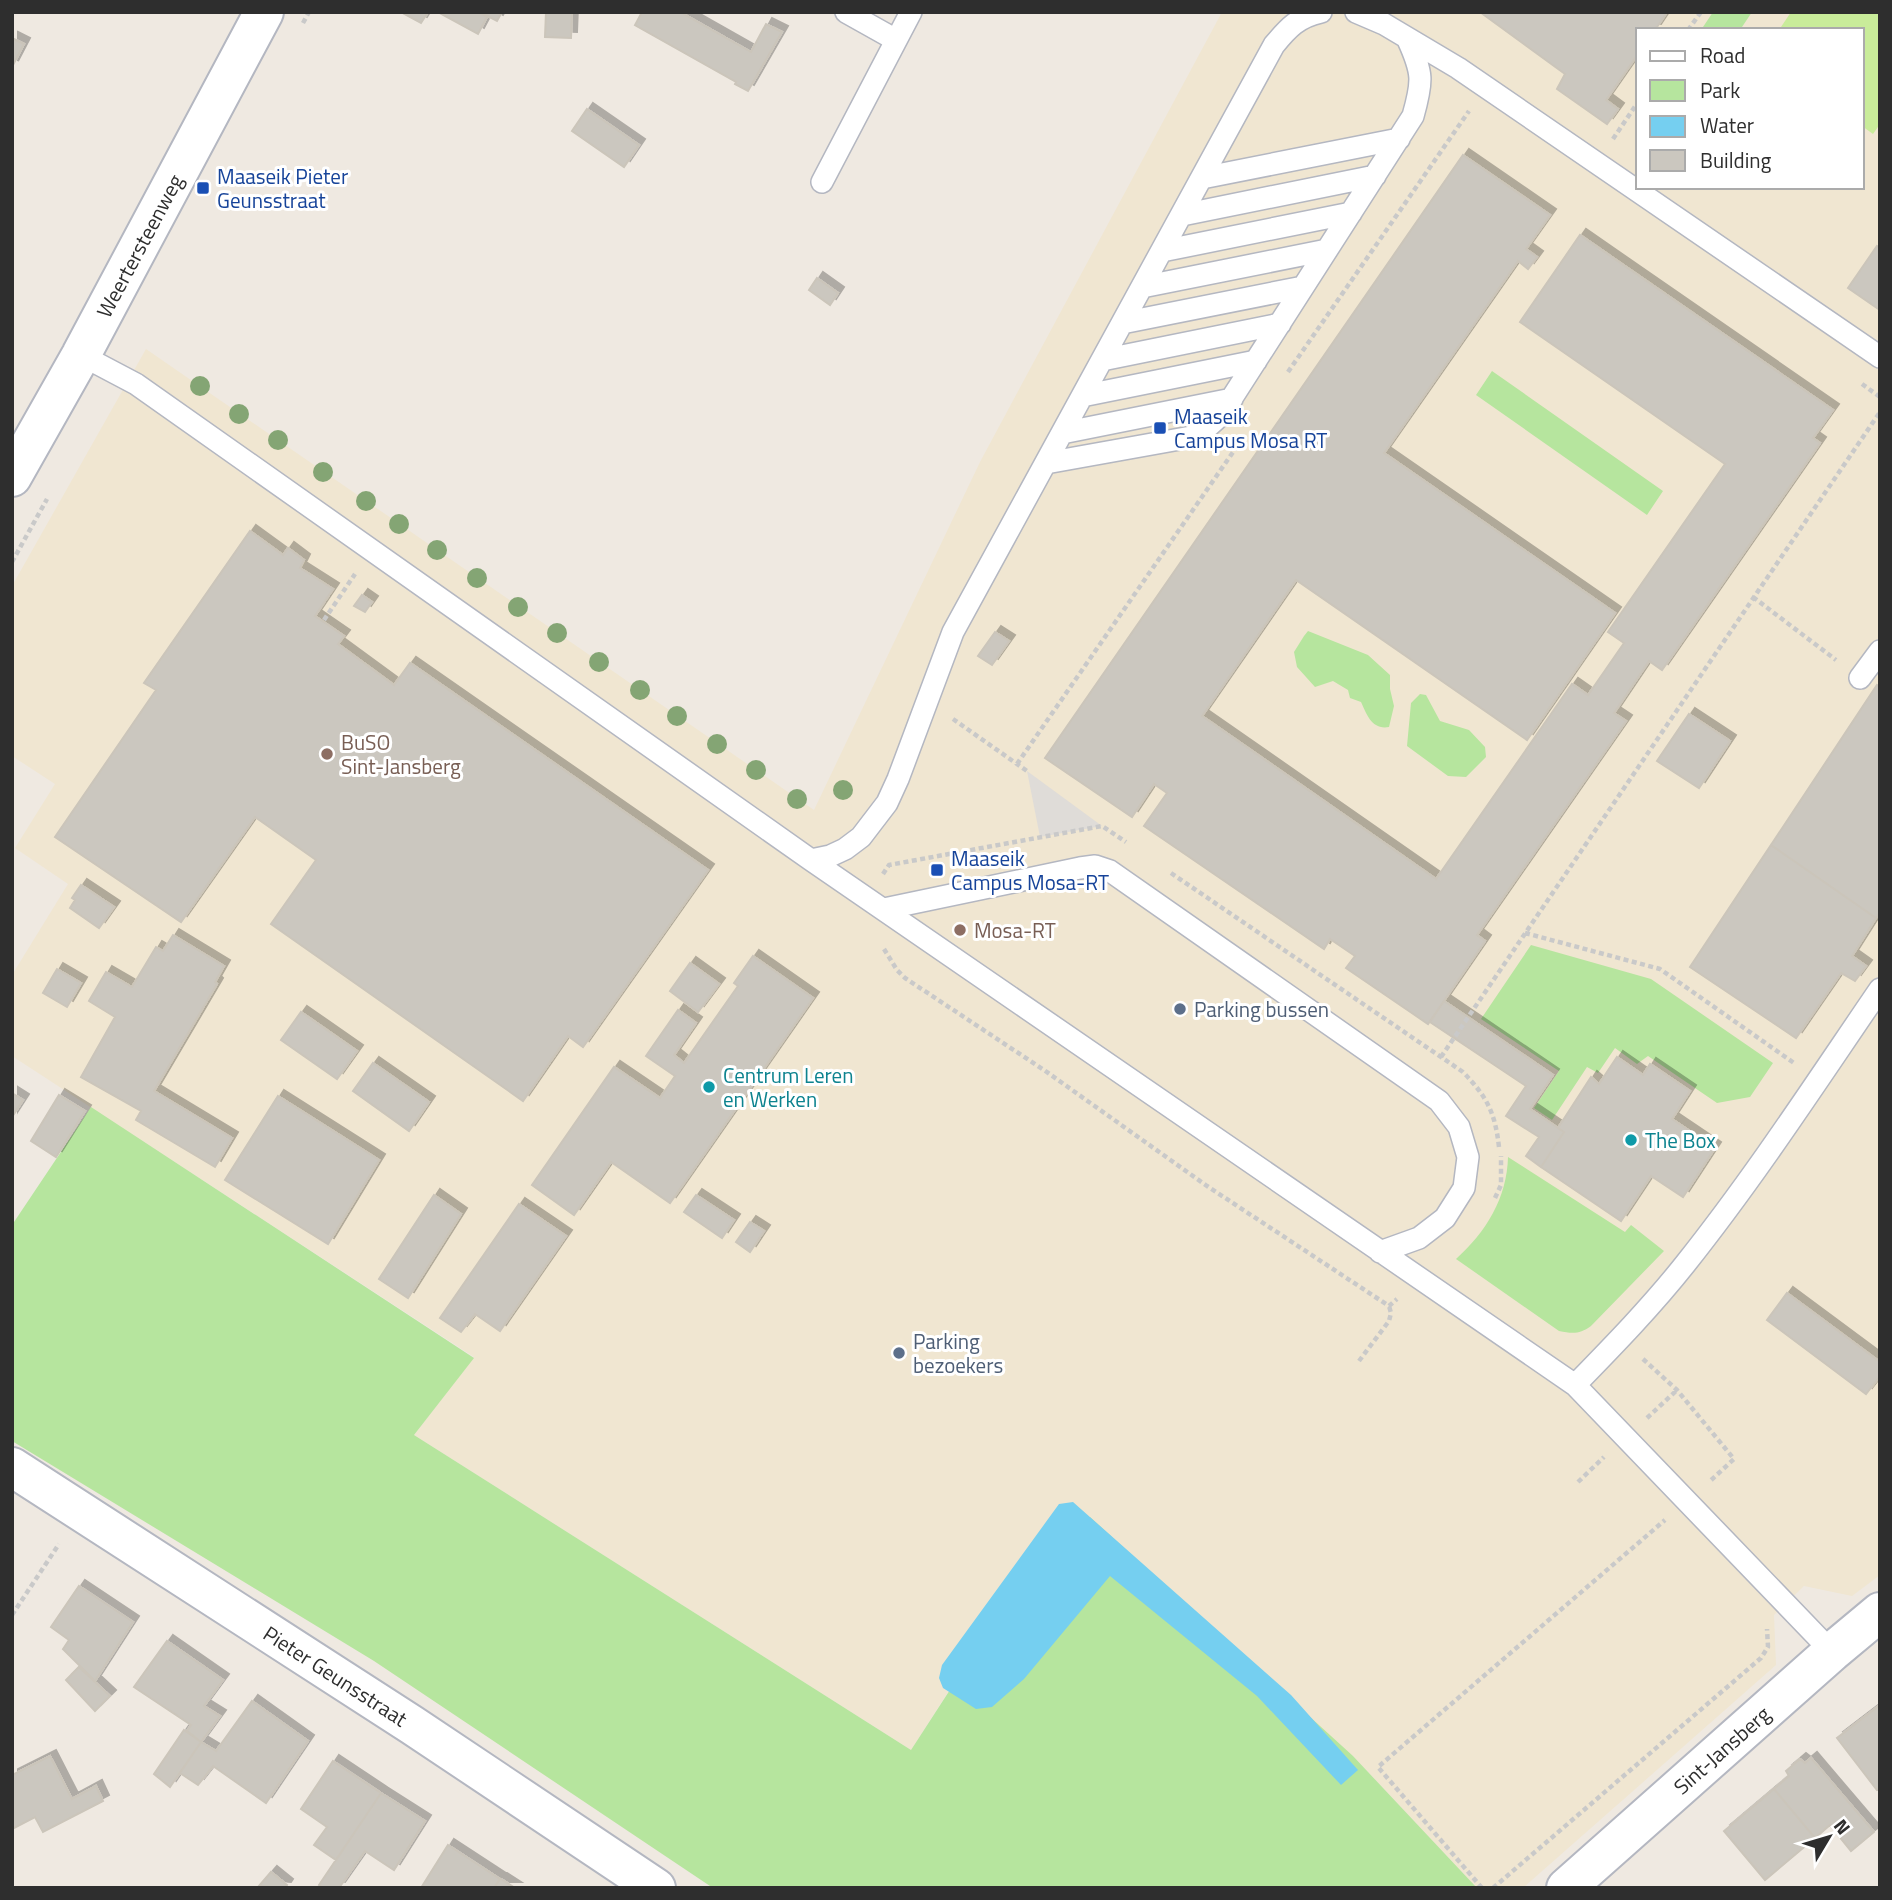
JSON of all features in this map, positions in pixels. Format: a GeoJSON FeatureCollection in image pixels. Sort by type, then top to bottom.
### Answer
{"type":"FeatureCollection","features":[{"type":"Feature","properties":{"kind":"street","name":"Weertersteenweg"},"geometry":{"type":"LineString","coordinates":[[12,477],[81,355],[264,12]]}},
{"type":"Feature","properties":{"kind":"street","name":"Pieter Geunsstraat"},"geometry":{"type":"LineString","coordinates":[[12,1467],[412,1725],[656,1888]]}},
{"type":"Feature","properties":{"kind":"street","name":"Sint-Jansberg"},"geometry":{"type":"LineString","coordinates":[[1566,1888],[1880,1612]]}},
{"type":"Feature","properties":{"kind":"lane"},"geometry":{"type":"LineString","coordinates":[[846,12],[896,40]]}},
{"type":"Feature","properties":{"kind":"lane"},"geometry":{"type":"LineString","coordinates":[[822,182],[911,12]]}},
{"type":"Feature","properties":{"kind":"lane"},"geometry":{"type":"LineString","coordinates":[[811,860],[830,856],[861,837],[887,803],[953,632],[1122,323],[1275,46],[1289,27],[1308,15],[1321,12]]}},
{"type":"Feature","properties":{"kind":"lane"},"geometry":{"type":"LineString","coordinates":[[1356,12],[1384,24],[1458,68],[1880,357]]}},
{"type":"Feature","properties":{"kind":"lane"},"geometry":{"type":"LineString","coordinates":[[1046,463],[1191,437],[1214,424],[1233,399],[1413,116],[1421,90],[1419,64],[1408,40]]}},
{"type":"Feature","properties":{"kind":"lane"},"geometry":{"type":"LineString","coordinates":[[1202,178],[1399,139]]}},
{"type":"Feature","properties":{"kind":"lane"},"geometry":{"type":"LineString","coordinates":[[1182,215],[1375,176]]}},
{"type":"Feature","properties":{"kind":"lane"},"geometry":{"type":"LineString","coordinates":[[1162,251],[1351,213]]}},
{"type":"Feature","properties":{"kind":"lane"},"geometry":{"type":"LineString","coordinates":[[1142,287],[1328,250]]}},
{"type":"Feature","properties":{"kind":"lane"},"geometry":{"type":"LineString","coordinates":[[1122,323],[1303,287]]}},
{"type":"Feature","properties":{"kind":"lane"},"geometry":{"type":"LineString","coordinates":[[1102,360],[1280,324]]}},
{"type":"Feature","properties":{"kind":"lane"},"geometry":{"type":"LineString","coordinates":[[81,355],[136,384],[811,860],[1575,1385],[1832,1652]]}},
{"type":"Feature","properties":{"kind":"lane"},"geometry":{"type":"LineString","coordinates":[[1083,396],[1256,361]]}},
{"type":"Feature","properties":{"kind":"lane"},"geometry":{"type":"LineString","coordinates":[[1062,433],[1233,399]]}},
{"type":"Feature","properties":{"kind":"lane"},"geometry":{"type":"LineString","coordinates":[[1860,678],[1880,651]]}},
{"type":"Feature","properties":{"kind":"lane"},"geometry":{"type":"LineString","coordinates":[[884,909],[1080,868],[1095,866],[1110,872],[1439,1101],[1460,1127],[1468,1157],[1464,1188],[1445,1218],[1419,1238],[1380,1252]]}},
{"type":"Feature","properties":{"kind":"lane"},"geometry":{"type":"LineString","coordinates":[[1575,1385],[1620,1339],[1686,1262],[1754,1173],[1880,989]]}},
{"type":"Feature","properties":{"kind":"path"},"geometry":{"type":"LineString","coordinates":[[1689,28],[1701,12]]}},
{"type":"Feature","properties":{"kind":"path"},"geometry":{"type":"LineString","coordinates":[[1616,134],[1636,105]]}},
{"type":"Feature","properties":{"kind":"path"},"geometry":{"type":"LineString","coordinates":[[1287,373],[1471,109]]}},
{"type":"Feature","properties":{"kind":"path"},"geometry":{"type":"LineString","coordinates":[[1857,381],[1880,397]]}},
{"type":"Feature","properties":{"kind":"path"},"geometry":{"type":"LineString","coordinates":[[1441,1057],[1880,412]]}},
{"type":"Feature","properties":{"kind":"path"},"geometry":{"type":"LineString","coordinates":[[1017,764],[1241,440]]}},
{"type":"Feature","properties":{"kind":"path"},"geometry":{"type":"LineString","coordinates":[[324,620],[372,551]]}},
{"type":"Feature","properties":{"kind":"path"},"geometry":{"type":"LineString","coordinates":[[1753,597],[1860,678]]}},
{"type":"Feature","properties":{"kind":"path"},"geometry":{"type":"LineString","coordinates":[[927,701],[1027,771]]}},
{"type":"Feature","properties":{"kind":"path"},"geometry":{"type":"LineString","coordinates":[[1525,933],[1660,969],[1818,1079]]}},
{"type":"Feature","properties":{"kind":"path"},"geometry":{"type":"LineString","coordinates":[[1359,1361],[1389,1321],[1389,1306]]}},
{"type":"Feature","properties":{"kind":"path"},"geometry":{"type":"LineString","coordinates":[[1482,1888],[1378,1767],[1734,1459],[1677,1390],[1620,1339]]}},
{"type":"Feature","properties":{"kind":"path"},"geometry":{"type":"LineString","coordinates":[[1625,1438],[1677,1390]]}},
{"type":"Feature","properties":{"kind":"path"},"geometry":{"type":"LineString","coordinates":[[12,1615],[80,1511]]}},
{"type":"Feature","properties":{"kind":"path"},"geometry":{"type":"LineString","coordinates":[[1493,1888],[1761,1658],[1768,1647],[1767,1613],[1781,1600]]}},
{"type":"Feature","properties":{"kind":"shaded area","name":"Mosa-RT"},"geometry":{"type":"Polygon","coordinates":[[[1222,12],[1880,12],[1880,1575],[1852,1596],[1804,1586],[1774,1615],[1776,1665],[1523,1888],[1477,1888],[1353,1756],[991,1625],[911,1750],[414,1435],[474,1357],[12,1056],[12,975],[68,884],[15,848],[55,784],[12,756],[12,586],[146,349],[814,810],[980,462],[1222,12]]]}},
{"type":"Feature","properties":{"kind":"shaded area"},"geometry":{"type":"Polygon","coordinates":[[[1027,771],[1102,826],[1040,837],[1027,771]]]}},
{"type":"Feature","properties":{"kind":"green space"},"geometry":{"type":"Polygon","coordinates":[[[1713,12],[1752,12],[1741,28],[1702,28],[1713,12]]]}},
{"type":"Feature","properties":{"kind":"green space"},"geometry":{"type":"Polygon","coordinates":[[[1791,12],[1880,12],[1880,124],[1873,134],[1864,127],[1864,28],[1780,28],[1791,12]]]}},
{"type":"Feature","properties":{"kind":"green space"},"geometry":{"type":"Polygon","coordinates":[[[1492,371],[1663,491],[1647,515],[1476,395],[1492,371]]]}},
{"type":"Feature","properties":{"kind":"green space"},"geometry":{"type":"Polygon","coordinates":[[[1308,631],[1368,655],[1390,675],[1394,706],[1389,727],[1374,724],[1361,702],[1350,698],[1348,690],[1333,681],[1315,687],[1297,667],[1294,652],[1308,631]]]}},
{"type":"Feature","properties":{"kind":"green space"},"geometry":{"type":"Polygon","coordinates":[[[1420,694],[1426,695],[1440,721],[1469,730],[1485,747],[1486,757],[1466,777],[1448,776],[1407,746],[1411,703],[1420,694]]]}},
{"type":"Feature","properties":{"kind":"green space"},"geometry":{"type":"Polygon","coordinates":[[[1531,945],[1651,979],[1773,1063],[1750,1097],[1717,1103],[1648,1056],[1637,1064],[1615,1048],[1598,1073],[1587,1067],[1552,1120],[1534,1108],[1559,1071],[1481,1019],[1531,945]]]}},
{"type":"Feature","properties":{"kind":"green space"},"geometry":{"type":"Polygon","coordinates":[[[91,1107],[474,1358],[414,1435],[911,1750],[992,1625],[1066,1554],[1090,1517],[1353,1756],[1477,1888],[713,1888],[374,1661],[12,1441],[12,1225],[91,1107]]]}},
{"type":"Feature","properties":{"kind":"green space"},"geometry":{"type":"Polygon","coordinates":[[[1508,1157],[1625,1232],[1631,1225],[1664,1251],[1583,1331],[1559,1331],[1456,1259],[1477,1237],[1493,1213],[1504,1186],[1508,1157]]]}},
{"type":"Feature","properties":{"kind":"water"},"geometry":{"type":"Polygon","coordinates":[[[1073,1502],[1291,1695],[1358,1770],[1341,1785],[1257,1696],[1110,1576],[1024,1679],[992,1707],[976,1709],[943,1688],[939,1678],[942,1665],[1059,1504],[1073,1502]]]}},
{"type":"Feature","properties":{"kind":"building"},"geometry":{"type":"Polygon","coordinates":[[[401,12],[428,12],[421,23],[401,12]]]}},
{"type":"Feature","properties":{"kind":"building"},"geometry":{"type":"Polygon","coordinates":[[[438,12],[478,12],[487,17],[478,34],[438,12]]]}},
{"type":"Feature","properties":{"kind":"building"},"geometry":{"type":"Polygon","coordinates":[[[480,12],[502,12],[497,21],[480,12]]]}},
{"type":"Feature","properties":{"kind":"building"},"geometry":{"type":"Polygon","coordinates":[[[546,12],[572,12],[571,38],[545,37],[546,12]]]}},
{"type":"Feature","properties":{"kind":"building"},"geometry":{"type":"Polygon","coordinates":[[[642,12],[680,12],[751,52],[766,24],[782,32],[748,91],[635,25],[642,12]]]}},
{"type":"Feature","properties":{"kind":"building"},"geometry":{"type":"Polygon","coordinates":[[[1480,12],[1667,12],[1656,28],[1636,28],[1636,57],[1606,100],[1618,109],[1607,124],[1557,89],[1565,74],[1480,12]]]}},
{"type":"Feature","properties":{"kind":"building"},"geometry":{"type":"Polygon","coordinates":[[[12,38],[24,44],[12,67],[12,38]]]}},
{"type":"Feature","properties":{"kind":"building"},"geometry":{"type":"Polygon","coordinates":[[[587,109],[639,145],[624,167],[572,131],[587,109]]]}},
{"type":"Feature","properties":{"kind":"building"},"geometry":{"type":"Polygon","coordinates":[[[1463,155],[1550,215],[1526,249],[1537,257],[1528,269],[1518,261],[1384,453],[1615,613],[1527,740],[1296,580],[1202,716],[1436,879],[1572,684],[1588,695],[1624,643],[1608,632],[1725,464],[1520,322],[1580,235],[1833,410],[1813,438],[1820,443],[1662,670],[1649,661],[1614,713],[1626,721],[1477,935],[1485,941],[1428,1024],[1346,968],[1355,956],[1330,939],[1324,949],[1144,826],[1167,793],[1154,784],[1132,817],[1045,758],[1463,155]]]}},
{"type":"Feature","properties":{"kind":"building"},"geometry":{"type":"Polygon","coordinates":[[[1877,246],[1880,248],[1880,310],[1848,288],[1877,246]]]}},
{"type":"Feature","properties":{"kind":"building"},"geometry":{"type":"Polygon","coordinates":[[[817,278],[838,293],[830,305],[809,290],[817,278]]]}},
{"type":"Feature","properties":{"kind":"building","name":"BuSO Sint-Jansberg"},"geometry":{"type":"Polygon","coordinates":[[[250,531],[283,555],[288,548],[304,560],[300,568],[333,589],[315,616],[344,636],[338,644],[394,685],[410,663],[708,870],[583,1047],[568,1036],[523,1101],[271,924],[316,860],[255,817],[181,922],[55,837],[156,690],[144,683],[250,531]]]}},
{"type":"Feature","properties":{"kind":"building"},"geometry":{"type":"Polygon","coordinates":[[[362,595],[372,602],[365,612],[354,606],[362,595]]]}},
{"type":"Feature","properties":{"kind":"building"},"geometry":{"type":"Polygon","coordinates":[[[995,632],[1009,641],[992,665],[978,656],[995,632]]]}},
{"type":"Feature","properties":{"kind":"building"},"geometry":{"type":"Polygon","coordinates":[[[1877,685],[1880,687],[1880,912],[1876,918],[1771,845],[1877,685]]]}},
{"type":"Feature","properties":{"kind":"building"},"geometry":{"type":"Polygon","coordinates":[[[1689,714],[1730,741],[1699,788],[1657,761],[1689,714]]]}},
{"type":"Feature","properties":{"kind":"building"},"geometry":{"type":"Polygon","coordinates":[[[1771,845],[1876,918],[1852,956],[1866,966],[1855,981],[1841,973],[1796,1038],[1690,967],[1771,845]]]}},
{"type":"Feature","properties":{"kind":"building"},"geometry":{"type":"Polygon","coordinates":[[[81,885],[114,907],[99,928],[70,908],[75,900],[72,898],[81,885]]]}},
{"type":"Feature","properties":{"kind":"building"},"geometry":{"type":"Polygon","coordinates":[[[173,935],[224,966],[215,982],[217,984],[154,1091],[232,1138],[215,1167],[136,1120],[141,1111],[81,1077],[115,1017],[89,1001],[106,972],[132,987],[156,947],[163,951],[173,935]]]}},
{"type":"Feature","properties":{"kind":"building","name":"Centrum Leren en Werken"},"geometry":{"type":"Polygon","coordinates":[[[753,956],[813,998],[670,1203],[611,1162],[574,1215],[532,1185],[614,1067],[660,1098],[675,1076],[646,1056],[678,1010],[696,1023],[674,1055],[684,1063],[738,986],[734,983],[753,956]]]}},
{"type":"Feature","properties":{"kind":"building"},"geometry":{"type":"Polygon","coordinates":[[[690,963],[719,984],[698,1012],[670,991],[690,963]]]}},
{"type":"Feature","properties":{"kind":"building"},"geometry":{"type":"Polygon","coordinates":[[[57,969],[81,983],[67,1007],[43,993],[57,969]]]}},
{"type":"Feature","properties":{"kind":"building"},"geometry":{"type":"Polygon","coordinates":[[[1444,1001],[1553,1075],[1530,1109],[1564,1132],[1541,1167],[1526,1156],[1539,1137],[1506,1116],[1526,1086],[1430,1022],[1444,1001]]]}},
{"type":"Feature","properties":{"kind":"building"},"geometry":{"type":"Polygon","coordinates":[[[301,1012],[357,1051],[337,1079],[281,1040],[301,1012]]]}},
{"type":"Feature","properties":{"kind":"building","name":"The Box"},"geometry":{"type":"Polygon","coordinates":[[[1617,1057],[1643,1075],[1650,1064],[1690,1091],[1672,1119],[1715,1148],[1683,1197],[1651,1176],[1621,1221],[1541,1167],[1564,1132],[1558,1128],[1591,1077],[1599,1084],[1617,1057]]]}},
{"type":"Feature","properties":{"kind":"building"},"geometry":{"type":"Polygon","coordinates":[[[373,1063],[429,1102],[409,1131],[353,1091],[373,1063]]]}},
{"type":"Feature","properties":{"kind":"building"},"geometry":{"type":"Polygon","coordinates":[[[12,1093],[23,1100],[12,1117],[12,1093]]]}},
{"type":"Feature","properties":{"kind":"building"},"geometry":{"type":"Polygon","coordinates":[[[59,1095],[85,1111],[56,1157],[31,1141],[59,1095]]]}},
{"type":"Feature","properties":{"kind":"building"},"geometry":{"type":"Polygon","coordinates":[[[278,1096],[379,1160],[328,1244],[225,1180],[278,1096]]]}},
{"type":"Feature","properties":{"kind":"building"},"geometry":{"type":"Polygon","coordinates":[[[434,1195],[461,1214],[408,1298],[379,1279],[434,1195]]]}},
{"type":"Feature","properties":{"kind":"building"},"geometry":{"type":"Polygon","coordinates":[[[696,1195],[734,1220],[722,1238],[684,1212],[696,1195]]]}},
{"type":"Feature","properties":{"kind":"building"},"geometry":{"type":"Polygon","coordinates":[[[519,1204],[566,1236],[500,1331],[475,1314],[461,1332],[440,1318],[519,1204]]]}},
{"type":"Feature","properties":{"kind":"building"},"geometry":{"type":"Polygon","coordinates":[[[750,1222],[764,1231],[750,1252],[736,1242],[750,1222]]]}},
{"type":"Feature","properties":{"kind":"building"},"geometry":{"type":"Polygon","coordinates":[[[1787,1293],[1880,1362],[1880,1376],[1866,1394],[1767,1320],[1787,1293]]]}},
{"type":"Feature","properties":{"kind":"building"},"geometry":{"type":"Polygon","coordinates":[[[79,1586],[133,1622],[95,1681],[63,1649],[69,1640],[51,1627],[79,1586]]]}},
{"type":"Feature","properties":{"kind":"building"},"geometry":{"type":"Polygon","coordinates":[[[167,1641],[223,1680],[204,1706],[220,1716],[201,1742],[187,1731],[191,1725],[134,1687],[167,1641]]]}},
{"type":"Feature","properties":{"kind":"building"},"geometry":{"type":"Polygon","coordinates":[[[79,1667],[110,1696],[95,1711],[66,1680],[79,1667]]]}},
{"type":"Feature","properties":{"kind":"building"},"geometry":{"type":"Polygon","coordinates":[[[252,1701],[308,1741],[266,1803],[213,1766],[198,1785],[180,1773],[201,1742],[216,1751],[252,1701]]]}},
{"type":"Feature","properties":{"kind":"building"},"geometry":{"type":"Polygon","coordinates":[[[1880,1705],[1880,1789],[1877,1790],[1837,1738],[1880,1705]]]}},
{"type":"Feature","properties":{"kind":"building"},"geometry":{"type":"Polygon","coordinates":[[[184,1730],[201,1742],[170,1787],[154,1774],[184,1730]]]}},
{"type":"Feature","properties":{"kind":"building"},"geometry":{"type":"Polygon","coordinates":[[[50,1756],[72,1799],[96,1786],[103,1801],[43,1832],[35,1817],[12,1829],[12,1775],[50,1756]]]}},
{"type":"Feature","properties":{"kind":"building"},"geometry":{"type":"Polygon","coordinates":[[[1811,1758],[1874,1832],[1851,1851],[1830,1825],[1815,1838],[1774,1789],[1789,1776],[1786,1771],[1800,1759],[1805,1763],[1811,1758]]]}},
{"type":"Feature","properties":{"kind":"building"},"geometry":{"type":"Polygon","coordinates":[[[333,1761],[381,1793],[336,1860],[314,1845],[327,1827],[301,1809],[333,1761]]]}},
{"type":"Feature","properties":{"kind":"building"},"geometry":{"type":"Polygon","coordinates":[[[1774,1789],[1815,1838],[1765,1880],[1724,1831],[1774,1789]]]}},
{"type":"Feature","properties":{"kind":"building"},"geometry":{"type":"Polygon","coordinates":[[[381,1793],[425,1821],[394,1870],[365,1851],[339,1888],[323,1888],[319,1885],[381,1793]]]}},
{"type":"Feature","properties":{"kind":"building"},"geometry":{"type":"Polygon","coordinates":[[[448,1845],[500,1879],[494,1888],[421,1888],[448,1845]]]}},
{"type":"Feature","properties":{"kind":"building"},"geometry":{"type":"Polygon","coordinates":[[[271,1872],[287,1885],[285,1888],[259,1886],[271,1872]]]}},
{"type":"Feature","properties":{"kind":"building"},"geometry":{"type":"Polygon","coordinates":[[[501,1879],[515,1888],[494,1888],[501,1879]]]}},
{"type":"Feature","properties":{"kind":"place","name":"Maaseik Pieter Geunsstraat"},"geometry":{"type":"Point","coordinates":[203,188]}},
{"type":"Feature","properties":{"kind":"place","name":"Maaseik Campus Mosa RT"},"geometry":{"type":"Point","coordinates":[1160,428]}},
{"type":"Feature","properties":{"kind":"place","name":"BuSO Sint-Jansberg"},"geometry":{"type":"Point","coordinates":[327,754]}},
{"type":"Feature","properties":{"kind":"place","name":"Maaseik Campus Mosa-RT"},"geometry":{"type":"Point","coordinates":[937,870]}},
{"type":"Feature","properties":{"kind":"place","name":"Mosa-RT"},"geometry":{"type":"Point","coordinates":[960,930]}},
{"type":"Feature","properties":{"kind":"place","name":"Parking bussen"},"geometry":{"type":"Point","coordinates":[1180,1009]}},
{"type":"Feature","properties":{"kind":"place","name":"Centrum Leren en Werken"},"geometry":{"type":"Point","coordinates":[709,1087]}},
{"type":"Feature","properties":{"kind":"place","name":"The Box"},"geometry":{"type":"Point","coordinates":[1631,1140]}},
{"type":"Feature","properties":{"kind":"place","name":"Parking bezoekers"},"geometry":{"type":"Point","coordinates":[899,1353]}}]}
